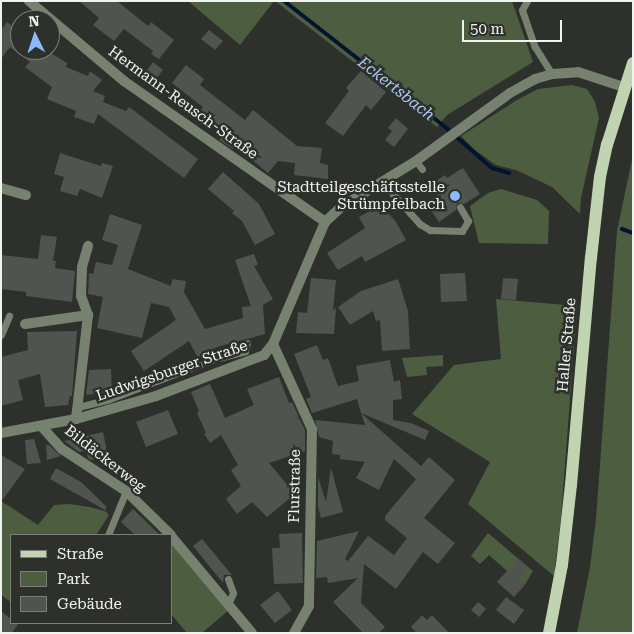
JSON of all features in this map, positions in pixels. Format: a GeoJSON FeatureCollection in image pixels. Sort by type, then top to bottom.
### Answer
{"type":"FeatureCollection","features":[{"type":"Feature","properties":{"kind":"main road","name":"Haller Straße"},"geometry":{"type":"LineString","coordinates":[[549,633],[562,565],[568,512],[600,177],[628,89],[633,63]]}},
{"type":"Feature","properties":{"kind":"street","name":"Hermann-Reusch-Straße"},"geometry":{"type":"LineString","coordinates":[[29,1],[124,81],[325,222]]}},
{"type":"Feature","properties":{"kind":"street","name":"Ludwigsburger Straße"},"geometry":{"type":"LineString","coordinates":[[1,433],[76,420],[156,396],[264,355],[273,344],[325,222],[341,207],[382,182],[419,165],[445,140],[462,127],[510,93],[535,79],[552,74],[578,72],[628,89]]}},
{"type":"Feature","properties":{"kind":"street"},"geometry":{"type":"LineString","coordinates":[[1,188],[26,195]]}},
{"type":"Feature","properties":{"kind":"street","name":"Ludwigsburger Straße"},"geometry":{"type":"LineString","coordinates":[[76,420],[88,315],[81,296],[82,266],[88,246]]}},
{"type":"Feature","properties":{"kind":"street"},"geometry":{"type":"LineString","coordinates":[[24,324],[88,315]]}},
{"type":"Feature","properties":{"kind":"street","name":"Flurstraße"},"geometry":{"type":"LineString","coordinates":[[273,344],[312,430],[308,606],[294,633]]}},
{"type":"Feature","properties":{"kind":"street","name":"Bildäckerweg"},"geometry":{"type":"LineString","coordinates":[[42,427],[62,449],[126,491],[170,534]]}},
{"type":"Feature","properties":{"kind":"street","name":"Bildäckerweg"},"geometry":{"type":"LineString","coordinates":[[172,536],[252,633]]}},
{"type":"Feature","properties":{"kind":"lane"},"geometry":{"type":"LineString","coordinates":[[527,1],[522,10],[535,47],[552,74]]}},
{"type":"Feature","properties":{"kind":"lane"},"geometry":{"type":"LineString","coordinates":[[382,182],[424,228],[439,233],[462,230],[466,227],[468,221],[460,207]]}},
{"type":"Feature","properties":{"kind":"lane"},"geometry":{"type":"LineString","coordinates":[[1,334],[9,316]]}},
{"type":"Feature","properties":{"kind":"lane","name":"Ludwigsburger Straße"},"geometry":{"type":"LineString","coordinates":[[78,407],[108,400],[214,359],[245,351],[247,343]]}},
{"type":"Feature","properties":{"kind":"lane"},"geometry":{"type":"LineString","coordinates":[[108,534],[126,491]]}},
{"type":"Feature","properties":{"kind":"lane"},"geometry":{"type":"LineString","coordinates":[[228,579],[233,593],[228,604]]}},
{"type":"Feature","properties":{"kind":"green space"},"geometry":{"type":"Polygon","coordinates":[[[188,1],[274,1],[240,45],[188,1]]]}},
{"type":"Feature","properties":{"kind":"green space"},"geometry":{"type":"Polygon","coordinates":[[[275,1],[512,1],[533,62],[447,115],[437,127],[275,1]]]}},
{"type":"Feature","properties":{"kind":"green space"},"geometry":{"type":"Polygon","coordinates":[[[572,85],[587,89],[595,102],[599,118],[581,198],[580,214],[552,187],[516,170],[496,165],[475,150],[461,136],[517,100],[538,89],[572,85]]]}},
{"type":"Feature","properties":{"kind":"green space"},"geometry":{"type":"Polygon","coordinates":[[[633,155],[633,633],[577,633],[590,567],[596,519],[617,231],[633,155]]]}},
{"type":"Feature","properties":{"kind":"green space"},"geometry":{"type":"Polygon","coordinates":[[[501,189],[537,200],[549,211],[548,244],[479,243],[470,206],[488,193],[501,189]]]}},
{"type":"Feature","properties":{"kind":"green space"},"geometry":{"type":"Polygon","coordinates":[[[496,299],[577,306],[561,518],[554,576],[468,504],[490,462],[412,414],[454,365],[501,359],[496,299]]]}},
{"type":"Feature","properties":{"kind":"green space"},"geometry":{"type":"Polygon","coordinates":[[[443,355],[443,366],[426,367],[427,375],[407,377],[402,358],[443,355]]]}},
{"type":"Feature","properties":{"kind":"green space"},"geometry":{"type":"Polygon","coordinates":[[[1,501],[38,525],[54,505],[70,504],[89,507],[105,511],[109,515],[97,534],[10,534],[10,601],[1,595],[1,501]]]}},
{"type":"Feature","properties":{"kind":"green space"},"geometry":{"type":"Polygon","coordinates":[[[488,533],[533,571],[524,586],[489,555],[480,564],[471,556],[488,533]]]}},
{"type":"Feature","properties":{"kind":"green space"},"geometry":{"type":"Polygon","coordinates":[[[172,543],[229,610],[202,633],[187,633],[172,615],[172,543]]]}},
{"type":"Feature","properties":{"kind":"building"},"geometry":{"type":"Polygon","coordinates":[[[79,1],[117,1],[148,26],[151,22],[174,40],[159,59],[151,54],[153,51],[124,29],[114,41],[93,25],[99,18],[79,1]]]}},
{"type":"Feature","properties":{"kind":"building"},"geometry":{"type":"Polygon","coordinates":[[[7,22],[10,24],[10,47],[1,59],[1,30],[7,22]]]}},
{"type":"Feature","properties":{"kind":"building"},"geometry":{"type":"Polygon","coordinates":[[[209,30],[223,41],[215,50],[201,39],[209,30]]]}},
{"type":"Feature","properties":{"kind":"building"},"geometry":{"type":"Polygon","coordinates":[[[60,59],[67,63],[66,67],[88,76],[90,71],[102,80],[93,91],[105,96],[103,102],[126,111],[129,107],[198,159],[184,178],[98,114],[94,124],[74,117],[76,111],[47,99],[52,87],[25,67],[30,62],[27,60],[60,59]]]}},
{"type":"Feature","properties":{"kind":"building"},"geometry":{"type":"Polygon","coordinates":[[[153,62],[163,70],[155,80],[145,73],[153,62]]]}},
{"type":"Feature","properties":{"kind":"building"},"geometry":{"type":"Polygon","coordinates":[[[186,65],[204,79],[200,85],[245,120],[253,110],[297,146],[322,148],[320,163],[328,165],[328,179],[294,175],[295,163],[278,161],[268,173],[235,146],[233,149],[219,140],[224,134],[198,114],[203,107],[172,83],[186,65]]]}},
{"type":"Feature","properties":{"kind":"building"},"geometry":{"type":"Polygon","coordinates":[[[361,71],[386,92],[371,110],[366,105],[343,136],[325,123],[349,91],[346,88],[361,71]]]}},
{"type":"Feature","properties":{"kind":"building"},"geometry":{"type":"Polygon","coordinates":[[[396,118],[408,129],[394,147],[385,140],[392,131],[388,128],[396,118]]]}},
{"type":"Feature","properties":{"kind":"building"},"geometry":{"type":"Polygon","coordinates":[[[60,153],[101,166],[102,163],[113,166],[102,198],[80,189],[77,196],[60,191],[64,177],[54,174],[60,153]]]}},
{"type":"Feature","properties":{"kind":"building"},"geometry":{"type":"Polygon","coordinates":[[[463,168],[480,194],[464,204],[457,203],[456,210],[439,222],[426,203],[440,193],[433,183],[445,175],[447,178],[463,168]]]}},
{"type":"Feature","properties":{"kind":"building"},"geometry":{"type":"Polygon","coordinates":[[[223,172],[259,204],[275,234],[255,245],[242,221],[232,213],[234,211],[208,189],[223,172]]]}},
{"type":"Feature","properties":{"kind":"building"},"geometry":{"type":"Polygon","coordinates":[[[382,206],[396,222],[406,240],[365,262],[362,256],[338,270],[327,253],[365,228],[359,217],[382,206]]]}},
{"type":"Feature","properties":{"kind":"building"},"geometry":{"type":"Polygon","coordinates":[[[110,214],[142,225],[128,269],[171,286],[172,279],[186,281],[184,292],[205,329],[243,318],[242,307],[251,306],[235,260],[254,254],[258,265],[254,266],[273,299],[263,305],[265,334],[217,347],[198,358],[189,341],[144,371],[131,351],[176,320],[169,307],[151,303],[142,338],[97,328],[103,297],[88,294],[89,273],[93,274],[96,262],[112,265],[118,245],[102,240],[110,214]]]}},
{"type":"Feature","properties":{"kind":"building"},"geometry":{"type":"Polygon","coordinates":[[[41,235],[57,237],[53,261],[56,261],[55,268],[75,271],[72,302],[26,296],[26,292],[1,289],[1,255],[38,259],[41,235]]]}},
{"type":"Feature","properties":{"kind":"building"},"geometry":{"type":"Polygon","coordinates":[[[465,273],[467,301],[441,302],[440,274],[465,273]]]}},
{"type":"Feature","properties":{"kind":"building"},"geometry":{"type":"Polygon","coordinates":[[[311,278],[336,280],[333,310],[336,308],[334,334],[296,333],[298,312],[307,313],[311,278]]]}},
{"type":"Feature","properties":{"kind":"building"},"geometry":{"type":"Polygon","coordinates":[[[503,278],[518,279],[516,300],[501,299],[503,278]]]}},
{"type":"Feature","properties":{"kind":"building"},"geometry":{"type":"Polygon","coordinates":[[[398,279],[408,311],[410,349],[382,351],[380,320],[376,321],[373,311],[350,325],[338,307],[361,291],[398,279]]]}},
{"type":"Feature","properties":{"kind":"building"},"geometry":{"type":"Polygon","coordinates":[[[77,331],[72,396],[70,396],[68,405],[45,407],[40,374],[18,380],[23,400],[1,406],[1,357],[28,350],[27,332],[77,331]]]}},
{"type":"Feature","properties":{"kind":"building"},"geometry":{"type":"Polygon","coordinates":[[[317,345],[323,360],[328,358],[338,386],[359,381],[356,366],[390,360],[394,382],[400,380],[402,399],[393,400],[393,420],[411,423],[429,431],[425,440],[361,413],[357,399],[312,413],[306,399],[311,397],[294,354],[317,345]]]}},
{"type":"Feature","properties":{"kind":"building"},"geometry":{"type":"Polygon","coordinates":[[[111,369],[112,392],[86,395],[89,370],[111,369]]]}},
{"type":"Feature","properties":{"kind":"building"},"geometry":{"type":"Polygon","coordinates":[[[279,377],[289,403],[292,402],[299,417],[296,417],[299,418],[305,430],[305,451],[269,463],[295,494],[267,517],[252,502],[237,514],[226,499],[241,486],[231,470],[238,465],[221,435],[210,443],[204,434],[206,433],[197,413],[199,411],[191,392],[210,384],[225,418],[254,405],[247,389],[279,377]]]}},
{"type":"Feature","properties":{"kind":"building"},"geometry":{"type":"Polygon","coordinates":[[[168,410],[178,434],[146,447],[136,422],[168,410]]]}},
{"type":"Feature","properties":{"kind":"building"},"geometry":{"type":"Polygon","coordinates":[[[361,413],[421,466],[429,457],[455,480],[424,518],[455,543],[438,564],[423,552],[396,589],[364,564],[361,603],[385,627],[379,633],[363,633],[333,602],[358,578],[328,583],[327,577],[316,578],[317,541],[359,531],[345,559],[348,561],[368,536],[394,555],[407,538],[385,520],[385,516],[416,479],[394,459],[379,490],[356,478],[365,462],[340,459],[340,455],[332,454],[333,441],[319,437],[315,420],[365,425],[361,413]]]}},
{"type":"Feature","properties":{"kind":"building"},"geometry":{"type":"Polygon","coordinates":[[[103,432],[108,456],[91,460],[88,458],[86,451],[79,452],[64,441],[103,432]]]}},
{"type":"Feature","properties":{"kind":"building"},"geometry":{"type":"Polygon","coordinates":[[[34,439],[41,463],[27,464],[25,440],[34,439]]]}},
{"type":"Feature","properties":{"kind":"building"},"geometry":{"type":"Polygon","coordinates":[[[46,445],[49,445],[61,456],[47,460],[46,445]]]}},
{"type":"Feature","properties":{"kind":"building"},"geometry":{"type":"Polygon","coordinates":[[[1,455],[25,469],[1,502],[1,455]]]}},
{"type":"Feature","properties":{"kind":"building"},"geometry":{"type":"Polygon","coordinates":[[[56,468],[81,482],[107,507],[105,510],[50,479],[56,468]]]}},
{"type":"Feature","properties":{"kind":"building"},"geometry":{"type":"Polygon","coordinates":[[[331,468],[343,512],[321,518],[318,507],[318,477],[326,502],[331,468]]]}},
{"type":"Feature","properties":{"kind":"building"},"geometry":{"type":"Polygon","coordinates":[[[133,509],[159,534],[134,534],[121,522],[133,509]]]}},
{"type":"Feature","properties":{"kind":"building"},"geometry":{"type":"Polygon","coordinates":[[[302,533],[303,583],[274,584],[272,548],[280,548],[279,534],[302,533]]]}},
{"type":"Feature","properties":{"kind":"building"},"geometry":{"type":"Polygon","coordinates":[[[202,539],[232,575],[224,575],[223,583],[193,546],[202,539]]]}},
{"type":"Feature","properties":{"kind":"building"},"geometry":{"type":"Polygon","coordinates":[[[518,559],[527,566],[517,580],[524,586],[514,597],[497,582],[518,559]]]}},
{"type":"Feature","properties":{"kind":"building"},"geometry":{"type":"Polygon","coordinates":[[[278,591],[292,610],[275,623],[260,605],[278,591]]]}},
{"type":"Feature","properties":{"kind":"building"},"geometry":{"type":"Polygon","coordinates":[[[506,597],[524,610],[514,624],[496,610],[506,597]]]}},
{"type":"Feature","properties":{"kind":"building"},"geometry":{"type":"Polygon","coordinates":[[[478,602],[486,609],[479,617],[471,610],[478,602]]]}},
{"type":"Feature","properties":{"kind":"building"},"geometry":{"type":"Polygon","coordinates":[[[1,611],[10,618],[10,624],[18,624],[12,633],[1,633],[1,611]]]}},
{"type":"Feature","properties":{"kind":"building"},"geometry":{"type":"Polygon","coordinates":[[[422,615],[427,620],[432,615],[449,633],[417,633],[411,627],[422,615]]]}},
{"type":"Feature","properties":{"kind":"waterway","name":"Eckertsbach"},"geometry":{"type":"LineString","coordinates":[[284,1],[444,126],[492,168],[509,173]]}},
{"type":"Feature","properties":{"kind":"waterway","name":"Eckertsbach"},"geometry":{"type":"LineString","coordinates":[[622,229],[633,233]]}},
{"type":"Feature","properties":{"kind":"place","name":"Stadtteilgeschäftsstelle Strümpfelbach"},"geometry":{"type":"Point","coordinates":[455,196]}}]}
